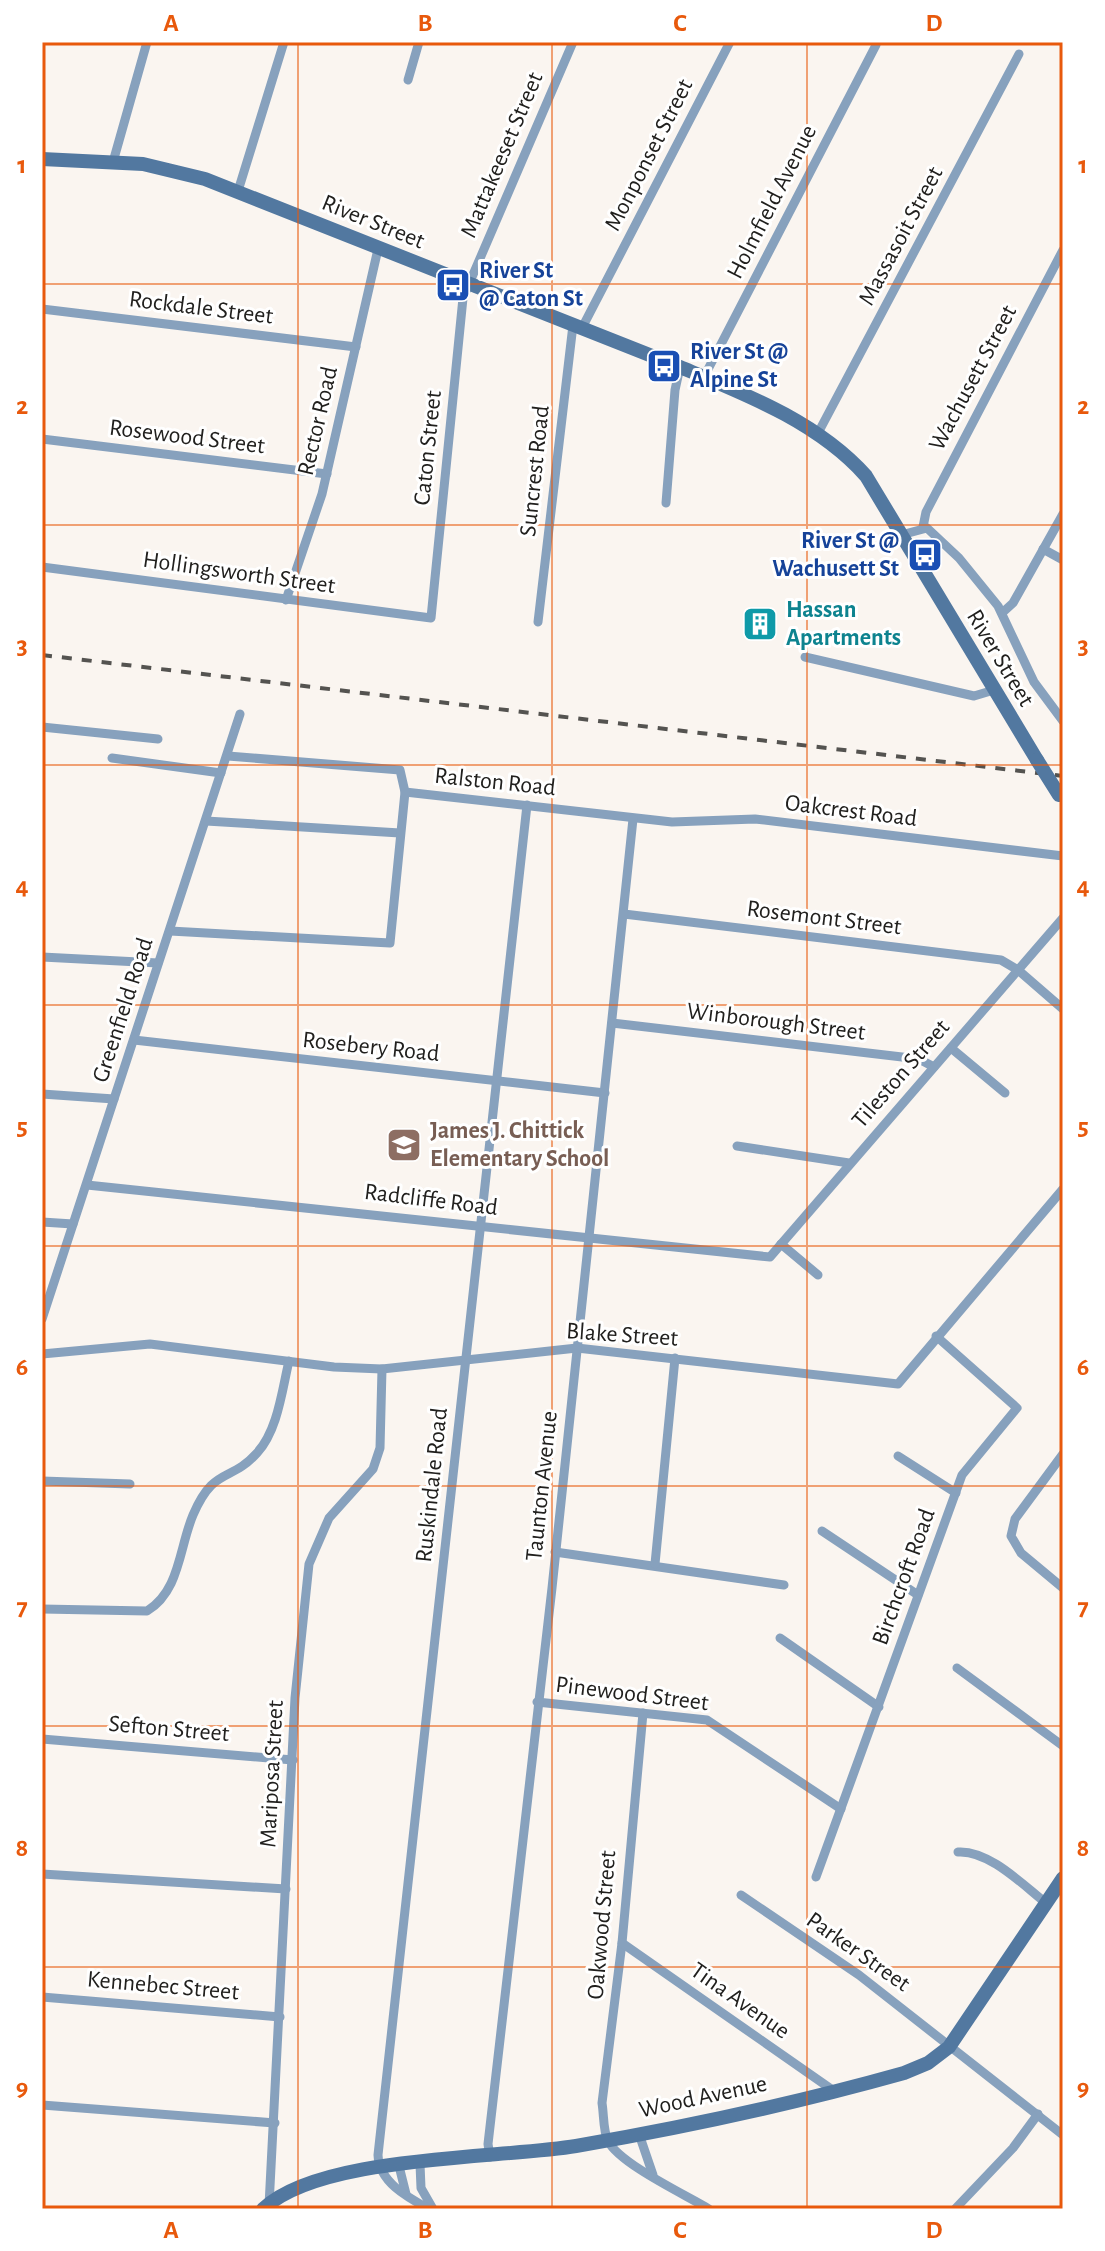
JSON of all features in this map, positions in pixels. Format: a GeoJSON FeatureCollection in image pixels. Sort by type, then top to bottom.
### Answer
{"type":"FeatureCollection","features":[{"type":"Feature","properties":{"kind":"main road","name":"River Street"},"geometry":{"type":"LineString","coordinates":[[42,159],[113,162],[173,170],[238,191],[704,377],[766,404],[817,435],[866,476],[1061,799]]}},
{"type":"Feature","properties":{"kind":"main road","name":"Wood Avenue"},"geometry":{"type":"LineString","coordinates":[[267,2207],[311,2183],[340,2174],[607,2140],[904,2073],[928,2063],[949,2047],[1063,1878]]}},
{"type":"Feature","properties":{"kind":"street"},"geometry":{"type":"LineString","coordinates":[[113,162],[147,42]]}},
{"type":"Feature","properties":{"kind":"street"},"geometry":{"type":"LineString","coordinates":[[238,191],[284,42]]}},
{"type":"Feature","properties":{"kind":"street"},"geometry":{"type":"LineString","coordinates":[[408,80],[419,42]]}},
{"type":"Feature","properties":{"kind":"street","name":"Mattakeeset Street"},"geometry":{"type":"LineString","coordinates":[[468,284],[573,42]]}},
{"type":"Feature","properties":{"kind":"street","name":"Monponset Street"},"geometry":{"type":"LineString","coordinates":[[577,327],[730,42]]}},
{"type":"Feature","properties":{"kind":"street","name":"Holmfield Avenue"},"geometry":{"type":"LineString","coordinates":[[704,377],[876,45]]}},
{"type":"Feature","properties":{"kind":"street","name":"Massasoit Street"},"geometry":{"type":"LineString","coordinates":[[817,435],[1019,54]]}},
{"type":"Feature","properties":{"kind":"street","name":"Rector Road"},"geometry":{"type":"LineString","coordinates":[[286,600],[327,474],[378,249]]}},
{"type":"Feature","properties":{"kind":"street","name":"Wachusett Street"},"geometry":{"type":"LineString","coordinates":[[923,527],[928,507],[1063,250]]}},
{"type":"Feature","properties":{"kind":"street","name":"Caton Street"},"geometry":{"type":"LineString","coordinates":[[431,618],[462,304],[468,284]]}},
{"type":"Feature","properties":{"kind":"street","name":"Rockdale Street"},"geometry":{"type":"LineString","coordinates":[[42,309],[356,347]]}},
{"type":"Feature","properties":{"kind":"street","name":"Suncrest Road"},"geometry":{"type":"LineString","coordinates":[[538,622],[577,327]]}},
{"type":"Feature","properties":{"kind":"street"},"geometry":{"type":"LineString","coordinates":[[666,503],[675,390],[680,367]]}},
{"type":"Feature","properties":{"kind":"street","name":"Rosewood Street"},"geometry":{"type":"LineString","coordinates":[[42,439],[327,474]]}},
{"type":"Feature","properties":{"kind":"street"},"geometry":{"type":"LineString","coordinates":[[1002,613],[1013,603],[1063,514]]}},
{"type":"Feature","properties":{"kind":"street"},"geometry":{"type":"LineString","coordinates":[[901,535],[923,527]]}},
{"type":"Feature","properties":{"kind":"street","name":"River Street"},"geometry":{"type":"LineString","coordinates":[[923,527],[934,532],[959,558],[1002,613],[1034,682],[1063,721]]}},
{"type":"Feature","properties":{"kind":"street"},"geometry":{"type":"LineString","coordinates":[[1051,535],[1063,542]]}},
{"type":"Feature","properties":{"kind":"street"},"geometry":{"type":"LineString","coordinates":[[1043,549],[1063,560]]}},
{"type":"Feature","properties":{"kind":"street","name":"Hollingsworth Street"},"geometry":{"type":"LineString","coordinates":[[42,567],[431,618]]}},
{"type":"Feature","properties":{"kind":"street"},"geometry":{"type":"LineString","coordinates":[[805,657],[974,696],[994,690]]}},
{"type":"Feature","properties":{"kind":"street","name":"Greenfield Road"},"geometry":{"type":"LineString","coordinates":[[42,1319],[240,714]]}},
{"type":"Feature","properties":{"kind":"street"},"geometry":{"type":"LineString","coordinates":[[42,727],[158,739]]}},
{"type":"Feature","properties":{"kind":"street","name":"Ralston Road"},"geometry":{"type":"LineString","coordinates":[[228,756],[395,767],[404,776],[405,792],[633,819]]}},
{"type":"Feature","properties":{"kind":"street"},"geometry":{"type":"LineString","coordinates":[[112,758],[221,773]]}},
{"type":"Feature","properties":{"kind":"street"},"geometry":{"type":"LineString","coordinates":[[170,931],[390,943],[405,792]]}},
{"type":"Feature","properties":{"kind":"street","name":"Ruskindale Road"},"geometry":{"type":"LineString","coordinates":[[379,2169],[527,805]]}},
{"type":"Feature","properties":{"kind":"street","name":"Oakcrest Road"},"geometry":{"type":"LineString","coordinates":[[633,819],[691,823],[755,819],[1063,856]]}},
{"type":"Feature","properties":{"kind":"street","name":"Taunton Avenue"},"geometry":{"type":"LineString","coordinates":[[490,2157],[488,2144],[633,819]]}},
{"type":"Feature","properties":{"kind":"street"},"geometry":{"type":"LineString","coordinates":[[206,821],[400,833]]}},
{"type":"Feature","properties":{"kind":"street","name":"Rosemont Street"},"geometry":{"type":"LineString","coordinates":[[624,914],[994,959],[1018,970]]}},
{"type":"Feature","properties":{"kind":"street","name":"Tileston Street"},"geometry":{"type":"LineString","coordinates":[[770,1257],[1063,918]]}},
{"type":"Feature","properties":{"kind":"street"},"geometry":{"type":"LineString","coordinates":[[42,957],[158,963]]}},
{"type":"Feature","properties":{"kind":"street"},"geometry":{"type":"LineString","coordinates":[[1018,970],[1063,1009]]}},
{"type":"Feature","properties":{"kind":"street","name":"Winborough Street"},"geometry":{"type":"LineString","coordinates":[[612,1023],[919,1059],[934,1067]]}},
{"type":"Feature","properties":{"kind":"street","name":"Rosebery Road"},"geometry":{"type":"LineString","coordinates":[[134,1040],[605,1093]]}},
{"type":"Feature","properties":{"kind":"street"},"geometry":{"type":"LineString","coordinates":[[951,1048],[1005,1093]]}},
{"type":"Feature","properties":{"kind":"street"},"geometry":{"type":"LineString","coordinates":[[42,1094],[114,1099]]}},
{"type":"Feature","properties":{"kind":"street"},"geometry":{"type":"LineString","coordinates":[[737,1146],[849,1163]]}},
{"type":"Feature","properties":{"kind":"street","name":"Radcliffe Road"},"geometry":{"type":"LineString","coordinates":[[87,1185],[770,1257]]}},
{"type":"Feature","properties":{"kind":"street","name":"Blake Street"},"geometry":{"type":"LineString","coordinates":[[42,1354],[150,1344],[382,1369],[577,1348],[898,1384],[1063,1189]]}},
{"type":"Feature","properties":{"kind":"street"},"geometry":{"type":"LineString","coordinates":[[42,1222],[73,1224]]}},
{"type":"Feature","properties":{"kind":"street"},"geometry":{"type":"LineString","coordinates":[[781,1244],[818,1275]]}},
{"type":"Feature","properties":{"kind":"street","name":"Birchcroft Road"},"geometry":{"type":"LineString","coordinates":[[816,1877],[962,1475],[1017,1408],[936,1336]]}},
{"type":"Feature","properties":{"kind":"street"},"geometry":{"type":"LineString","coordinates":[[655,1564],[675,1358]]}},
{"type":"Feature","properties":{"kind":"street"},"geometry":{"type":"LineString","coordinates":[[42,1609],[147,1611],[159,1604],[172,1586],[181,1547],[207,1487],[256,1454],[268,1437],[289,1361]]}},
{"type":"Feature","properties":{"kind":"street","name":"Mariposa Street"},"geometry":{"type":"LineString","coordinates":[[267,2207],[275,2123],[293,1760],[309,1564],[329,1518],[373,1469],[380,1448],[382,1369]]}},
{"type":"Feature","properties":{"kind":"street"},"geometry":{"type":"LineString","coordinates":[[1063,1454],[1015,1519],[1011,1536],[1021,1553],[1063,1588]]}},
{"type":"Feature","properties":{"kind":"street"},"geometry":{"type":"LineString","coordinates":[[898,1456],[956,1493]]}},
{"type":"Feature","properties":{"kind":"street"},"geometry":{"type":"LineString","coordinates":[[42,1481],[130,1484]]}},
{"type":"Feature","properties":{"kind":"street"},"geometry":{"type":"LineString","coordinates":[[822,1531],[918,1595]]}},
{"type":"Feature","properties":{"kind":"street"},"geometry":{"type":"LineString","coordinates":[[555,1552],[784,1585]]}},
{"type":"Feature","properties":{"kind":"street"},"geometry":{"type":"LineString","coordinates":[[780,1638],[879,1707]]}},
{"type":"Feature","properties":{"kind":"street"},"geometry":{"type":"LineString","coordinates":[[957,1668],[1063,1746]]}},
{"type":"Feature","properties":{"kind":"street","name":"Pinewood Street"},"geometry":{"type":"LineString","coordinates":[[537,1702],[707,1720],[841,1809]]}},
{"type":"Feature","properties":{"kind":"street","name":"Oakwood Street"},"geometry":{"type":"LineString","coordinates":[[607,2140],[602,2103],[622,1943],[643,1713]]}},
{"type":"Feature","properties":{"kind":"street","name":"Sefton Street"},"geometry":{"type":"LineString","coordinates":[[42,1739],[293,1760]]}},
{"type":"Feature","properties":{"kind":"street"},"geometry":{"type":"LineString","coordinates":[[958,1852],[968,1852],[995,1864],[1046,1903]]}},
{"type":"Feature","properties":{"kind":"street"},"geometry":{"type":"LineString","coordinates":[[42,1874],[286,1889]]}},
{"type":"Feature","properties":{"kind":"street","name":"Parker Street"},"geometry":{"type":"LineString","coordinates":[[741,1895],[859,1975],[1063,2135]]}},
{"type":"Feature","properties":{"kind":"street","name":"Tina Avenue"},"geometry":{"type":"LineString","coordinates":[[622,1943],[834,2091]]}},
{"type":"Feature","properties":{"kind":"street","name":"Kennebec Street"},"geometry":{"type":"LineString","coordinates":[[42,1997],[152,2003],[280,2017]]}},
{"type":"Feature","properties":{"kind":"street"},"geometry":{"type":"LineString","coordinates":[[42,2105],[275,2123]]}},
{"type":"Feature","properties":{"kind":"street"},"geometry":{"type":"LineString","coordinates":[[955,2209],[1013,2148],[1038,2114]]}},
{"type":"Feature","properties":{"kind":"street"},"geometry":{"type":"LineString","coordinates":[[639,2134],[653,2175]]}},
{"type":"Feature","properties":{"kind":"street"},"geometry":{"type":"LineString","coordinates":[[607,2140],[623,2161],[709,2209]]}},
{"type":"Feature","properties":{"kind":"street"},"geometry":{"type":"LineString","coordinates":[[420,2164],[421,2188],[431,2209]]}},
{"type":"Feature","properties":{"kind":"street"},"geometry":{"type":"LineString","coordinates":[[399,2166],[407,2195]]}},
{"type":"Feature","properties":{"kind":"street"},"geometry":{"type":"LineString","coordinates":[[379,2169],[389,2183],[431,2209]]}},
{"type":"Feature","properties":{"kind":"railway"},"geometry":{"type":"LineString","coordinates":[[42,655],[1063,776]]}},
{"type":"Feature","properties":{"kind":"place","name":"River St @ Caton St"},"geometry":{"type":"Point","coordinates":[453,285]}},
{"type":"Feature","properties":{"kind":"place","name":"River St @ Alpine St"},"geometry":{"type":"Point","coordinates":[664,366]}},
{"type":"Feature","properties":{"kind":"place","name":"River St @ Wachusett St"},"geometry":{"type":"Point","coordinates":[925,555]}},
{"type":"Feature","properties":{"kind":"place","name":"Hassan Apartments"},"geometry":{"type":"Point","coordinates":[760,624]}},
{"type":"Feature","properties":{"kind":"place","name":"James J. Chittick Elementary School"},"geometry":{"type":"Point","coordinates":[404,1145]}}]}
